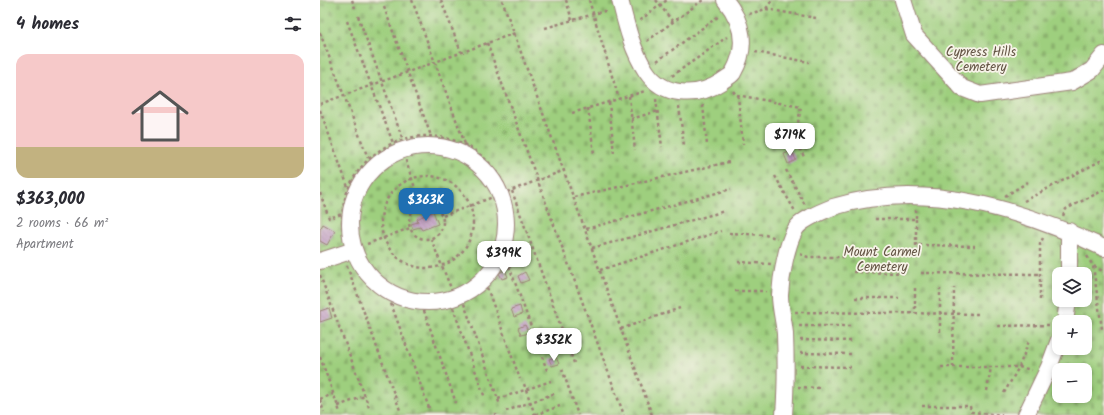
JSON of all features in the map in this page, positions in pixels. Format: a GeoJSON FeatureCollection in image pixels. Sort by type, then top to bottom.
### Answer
{"type":"FeatureCollection","features":[{"type":"Feature","properties":{"kind":"lane"},"geometry":{"type":"LineString","coordinates":[[903,0],[914,35],[962,88],[980,95],[1072,82],[1092,70],[1104,55]]}},
{"type":"Feature","properties":{"kind":"lane"},"geometry":{"type":"LineString","coordinates":[[621,3],[634,50],[645,70],[658,87],[688,94],[713,87],[732,74],[742,49],[733,13]]}},
{"type":"Feature","properties":{"kind":"lane"},"geometry":{"type":"LineString","coordinates":[[399,144],[451,148],[473,159],[507,192],[507,221],[504,246],[494,268],[477,286],[456,299],[430,302],[406,299],[383,288],[348,254],[349,225],[353,201],[363,179],[399,144]]}},
{"type":"Feature","properties":{"kind":"lane"},"geometry":{"type":"LineString","coordinates":[[784,415],[786,387],[781,292],[784,265],[783,244],[795,229],[818,212],[855,201],[907,195],[961,201],[1018,213],[1059,228],[1104,248]]}},
{"type":"Feature","properties":{"kind":"lane"},"geometry":{"type":"LineString","coordinates":[[1059,228],[1068,267]]}},
{"type":"Feature","properties":{"kind":"lane"},"geometry":{"type":"LineString","coordinates":[[320,261],[348,254]]}},
{"type":"Feature","properties":{"kind":"lane"},"geometry":{"type":"LineString","coordinates":[[1026,415],[1045,376],[1053,355]]}},
{"type":"Feature","properties":{"kind":"path"},"geometry":{"type":"LineString","coordinates":[[352,0],[355,8]]}},
{"type":"Feature","properties":{"kind":"path"},"geometry":{"type":"LineString","coordinates":[[412,0],[464,144]]}},
{"type":"Feature","properties":{"kind":"path"},"geometry":{"type":"LineString","coordinates":[[441,0],[461,52]]}},
{"type":"Feature","properties":{"kind":"path"},"geometry":{"type":"LineString","coordinates":[[502,0],[565,170],[652,415]]}},
{"type":"Feature","properties":{"kind":"path"},"geometry":{"type":"LineString","coordinates":[[566,0],[572,20]]}},
{"type":"Feature","properties":{"kind":"path"},"geometry":{"type":"LineString","coordinates":[[589,0],[619,99]]}},
{"type":"Feature","properties":{"kind":"path"},"geometry":{"type":"LineString","coordinates":[[656,0],[673,22]]}},
{"type":"Feature","properties":{"kind":"path"},"geometry":{"type":"LineString","coordinates":[[628,29],[667,0]]}},
{"type":"Feature","properties":{"kind":"path"},"geometry":{"type":"LineString","coordinates":[[634,50],[703,0]]}},
{"type":"Feature","properties":{"kind":"path"},"geometry":{"type":"LineString","coordinates":[[766,9],[772,0]]}},
{"type":"Feature","properties":{"kind":"path"},"geometry":{"type":"LineString","coordinates":[[545,28],[593,14],[621,3]]}},
{"type":"Feature","properties":{"kind":"path"},"geometry":{"type":"LineString","coordinates":[[384,7],[431,136]]}},
{"type":"Feature","properties":{"kind":"path"},"geometry":{"type":"LineString","coordinates":[[645,70],[733,13],[766,9],[816,18]]}},
{"type":"Feature","properties":{"kind":"path"},"geometry":{"type":"LineString","coordinates":[[572,113],[658,87],[733,13]]}},
{"type":"Feature","properties":{"kind":"path"},"geometry":{"type":"LineString","coordinates":[[358,16],[382,81],[399,144]]}},
{"type":"Feature","properties":{"kind":"path"},"geometry":{"type":"LineString","coordinates":[[347,21],[371,85],[399,144],[421,206]]}},
{"type":"Feature","properties":{"kind":"path"},"geometry":{"type":"LineString","coordinates":[[320,104],[515,32]]}},
{"type":"Feature","properties":{"kind":"path"},"geometry":{"type":"LineString","coordinates":[[320,33],[368,158]]}},
{"type":"Feature","properties":{"kind":"path"},"geometry":{"type":"LineString","coordinates":[[487,43],[624,415]]}},
{"type":"Feature","properties":{"kind":"path"},"geometry":{"type":"LineString","coordinates":[[742,49],[809,62]]}},
{"type":"Feature","properties":{"kind":"path"},"geometry":{"type":"LineString","coordinates":[[723,80],[737,95],[743,144]]}},
{"type":"Feature","properties":{"kind":"path"},"geometry":{"type":"LineString","coordinates":[[658,87],[658,111],[662,147]]}},
{"type":"Feature","properties":{"kind":"path"},"geometry":{"type":"LineString","coordinates":[[702,90],[707,145]]}},
{"type":"Feature","properties":{"kind":"path"},"geometry":{"type":"LineString","coordinates":[[678,92],[684,146]]}},
{"type":"Feature","properties":{"kind":"path"},"geometry":{"type":"LineString","coordinates":[[737,95],[800,106],[795,138],[805,159]]}},
{"type":"Feature","properties":{"kind":"path"},"geometry":{"type":"LineString","coordinates":[[629,96],[634,150]]}},
{"type":"Feature","properties":{"kind":"path"},"geometry":{"type":"LineString","coordinates":[[609,102],[614,154]]}},
{"type":"Feature","properties":{"kind":"path"},"geometry":{"type":"LineString","coordinates":[[588,108],[594,154]]}},
{"type":"Feature","properties":{"kind":"path"},"geometry":{"type":"LineString","coordinates":[[320,110],[348,188]]}},
{"type":"Feature","properties":{"kind":"path"},"geometry":{"type":"LineString","coordinates":[[631,118],[658,111]]}},
{"type":"Feature","properties":{"kind":"path"},"geometry":{"type":"LineString","coordinates":[[400,410],[348,254],[341,227],[343,202],[348,188],[352,178],[368,158],[414,136],[440,136],[464,144],[483,156],[498,173],[507,192],[574,363]]}},
{"type":"Feature","properties":{"kind":"path"},"geometry":{"type":"LineString","coordinates":[[1021,202],[1104,159]]}},
{"type":"Feature","properties":{"kind":"path"},"geometry":{"type":"LineString","coordinates":[[574,197],[729,162]]}},
{"type":"Feature","properties":{"kind":"path"},"geometry":{"type":"LineString","coordinates":[[443,216],[565,170]]}},
{"type":"Feature","properties":{"kind":"path"},"geometry":{"type":"LineString","coordinates":[[786,170],[807,221]]}},
{"type":"Feature","properties":{"kind":"path"},"geometry":{"type":"LineString","coordinates":[[419,176],[441,178],[459,189],[470,206],[472,226],[466,246],[452,260],[442,265],[424,267],[405,262],[395,255],[384,238],[380,221],[382,208],[396,187],[412,178],[419,176]]}},
{"type":"Feature","properties":{"kind":"path"},"geometry":{"type":"LineString","coordinates":[[775,176],[807,221]]}},
{"type":"Feature","properties":{"kind":"path"},"geometry":{"type":"LineString","coordinates":[[1001,210],[1006,195],[1028,182]]}},
{"type":"Feature","properties":{"kind":"path"},"geometry":{"type":"LineString","coordinates":[[586,229],[731,189]]}},
{"type":"Feature","properties":{"kind":"path"},"geometry":{"type":"LineString","coordinates":[[1040,300],[1040,244],[1059,228],[1066,209],[1104,190]]}},
{"type":"Feature","properties":{"kind":"path"},"geometry":{"type":"LineString","coordinates":[[348,254],[358,272],[373,287],[389,298],[413,305],[435,306],[456,299],[476,290],[492,276],[505,255],[511,236],[512,214],[507,192]]}},
{"type":"Feature","properties":{"kind":"path"},"geometry":{"type":"LineString","coordinates":[[320,193],[329,218],[342,214]]}},
{"type":"Feature","properties":{"kind":"path"},"geometry":{"type":"LineString","coordinates":[[916,196],[918,246],[975,246]]}},
{"type":"Feature","properties":{"kind":"path"},"geometry":{"type":"LineString","coordinates":[[430,205],[435,207],[443,216],[443,227],[436,236],[431,239],[415,236],[410,228],[410,215],[414,210],[421,206],[430,205]]}},
{"type":"Feature","properties":{"kind":"path"},"geometry":{"type":"LineString","coordinates":[[592,248],[725,211]]}},
{"type":"Feature","properties":{"kind":"path"},"geometry":{"type":"LineString","coordinates":[[875,219],[916,219]]}},
{"type":"Feature","properties":{"kind":"path"},"geometry":{"type":"LineString","coordinates":[[348,254],[410,228]]}},
{"type":"Feature","properties":{"kind":"path"},"geometry":{"type":"LineString","coordinates":[[600,270],[721,231]]}},
{"type":"Feature","properties":{"kind":"path"},"geometry":{"type":"LineString","coordinates":[[729,233],[764,235],[808,257],[846,257]]}},
{"type":"Feature","properties":{"kind":"path"},"geometry":{"type":"LineString","coordinates":[[431,239],[500,404]]}},
{"type":"Feature","properties":{"kind":"path"},"geometry":{"type":"LineString","coordinates":[[1085,254],[1093,266],[1102,329]]}},
{"type":"Feature","properties":{"kind":"path"},"geometry":{"type":"LineString","coordinates":[[505,255],[548,373]]}},
{"type":"Feature","properties":{"kind":"path"},"geometry":{"type":"LineString","coordinates":[[738,262],[784,265]]}},
{"type":"Feature","properties":{"kind":"path"},"geometry":{"type":"LineString","coordinates":[[1093,266],[1104,272]]}},
{"type":"Feature","properties":{"kind":"path"},"geometry":{"type":"LineString","coordinates":[[853,272],[906,273]]}},
{"type":"Feature","properties":{"kind":"path"},"geometry":{"type":"LineString","coordinates":[[921,273],[1040,274]]}},
{"type":"Feature","properties":{"kind":"path"},"geometry":{"type":"LineString","coordinates":[[320,274],[370,410]]}},
{"type":"Feature","properties":{"kind":"path"},"geometry":{"type":"LineString","coordinates":[[485,282],[520,379]]}},
{"type":"Feature","properties":{"kind":"path"},"geometry":{"type":"LineString","coordinates":[[915,288],[915,313]]}},
{"type":"Feature","properties":{"kind":"path"},"geometry":{"type":"LineString","coordinates":[[954,288],[954,367]]}},
{"type":"Feature","properties":{"kind":"path"},"geometry":{"type":"LineString","coordinates":[[940,289],[940,332]]}},
{"type":"Feature","properties":{"kind":"path"},"geometry":{"type":"LineString","coordinates":[[735,291],[781,292]]}},
{"type":"Feature","properties":{"kind":"path"},"geometry":{"type":"LineString","coordinates":[[389,298],[428,408]]}},
{"type":"Feature","properties":{"kind":"path"},"geometry":{"type":"LineString","coordinates":[[855,298],[898,298]]}},
{"type":"Feature","properties":{"kind":"path"},"geometry":{"type":"LineString","coordinates":[[456,299],[485,398]]}},
{"type":"Feature","properties":{"kind":"path"},"geometry":{"type":"LineString","coordinates":[[422,305],[456,403]]}},
{"type":"Feature","properties":{"kind":"path"},"geometry":{"type":"LineString","coordinates":[[621,329],[680,308]]}},
{"type":"Feature","properties":{"kind":"path"},"geometry":{"type":"LineString","coordinates":[[784,339],[915,313],[980,314]]}},
{"type":"Feature","properties":{"kind":"path"},"geometry":{"type":"LineString","coordinates":[[998,326],[1052,325]]}},
{"type":"Feature","properties":{"kind":"path"},"geometry":{"type":"LineString","coordinates":[[784,339],[851,326]]}},
{"type":"Feature","properties":{"kind":"path"},"geometry":{"type":"LineString","coordinates":[[784,339],[852,341]]}},
{"type":"Feature","properties":{"kind":"path"},"geometry":{"type":"LineString","coordinates":[[784,339],[851,354]]}},
{"type":"Feature","properties":{"kind":"path"},"geometry":{"type":"LineString","coordinates":[[784,339],[851,367]]}},
{"type":"Feature","properties":{"kind":"path"},"geometry":{"type":"LineString","coordinates":[[1004,393],[1019,366],[1029,341]]}},
{"type":"Feature","properties":{"kind":"path"},"geometry":{"type":"LineString","coordinates":[[320,357],[340,412]]}},
{"type":"Feature","properties":{"kind":"path"},"geometry":{"type":"LineString","coordinates":[[941,367],[1019,366],[1025,367],[1045,376]]}},
{"type":"Feature","properties":{"kind":"path"},"geometry":{"type":"LineString","coordinates":[[987,391],[991,367]]}},
{"type":"Feature","properties":{"kind":"path"},"geometry":{"type":"LineString","coordinates":[[562,369],[578,415]]}},
{"type":"Feature","properties":{"kind":"path"},"geometry":{"type":"LineString","coordinates":[[498,399],[551,381]]}},
{"type":"Feature","properties":{"kind":"path"},"geometry":{"type":"LineString","coordinates":[[524,384],[535,415],[560,406]]}},
{"type":"Feature","properties":{"kind":"path"},"geometry":{"type":"LineString","coordinates":[[786,387],[820,388]]}},
{"type":"Feature","properties":{"kind":"path"},"geometry":{"type":"LineString","coordinates":[[506,411],[556,393]]}},
{"type":"Feature","properties":{"kind":"path"},"geometry":{"type":"LineString","coordinates":[[324,412],[320,400],[333,394]]}},
{"type":"Feature","properties":{"kind":"path"},"geometry":{"type":"LineString","coordinates":[[338,406],[365,396]]}},
{"type":"Feature","properties":{"kind":"path"},"geometry":{"type":"LineString","coordinates":[[922,406],[970,406],[970,412],[1002,415]]}},
{"type":"Feature","properties":{"kind":"green space"},"geometry":{"type":"Polygon","coordinates":[[[320,0],[1104,0],[1104,415],[320,415],[320,0]]]}},
{"type":"Feature","properties":{"kind":"building"},"geometry":{"type":"Polygon","coordinates":[[[792,151],[796,160],[788,164],[784,154],[792,151]]]}},
{"type":"Feature","properties":{"kind":"building"},"geometry":{"type":"Polygon","coordinates":[[[433,211],[438,224],[422,230],[420,227],[413,229],[411,224],[418,222],[417,219],[433,211]]]}},
{"type":"Feature","properties":{"kind":"building"},"geometry":{"type":"Polygon","coordinates":[[[323,224],[335,231],[327,245],[320,241],[320,229],[323,224]]]}},
{"type":"Feature","properties":{"kind":"building"},"geometry":{"type":"Polygon","coordinates":[[[505,270],[508,277],[502,279],[499,273],[505,270]]]}},
{"type":"Feature","properties":{"kind":"building"},"geometry":{"type":"Polygon","coordinates":[[[525,272],[529,280],[521,283],[518,276],[525,272]]]}},
{"type":"Feature","properties":{"kind":"building"},"geometry":{"type":"Polygon","coordinates":[[[520,306],[522,314],[514,317],[511,309],[520,306]]]}},
{"type":"Feature","properties":{"kind":"building"},"geometry":{"type":"Polygon","coordinates":[[[329,308],[332,318],[320,322],[320,311],[329,308]]]}},
{"type":"Feature","properties":{"kind":"building"},"geometry":{"type":"Polygon","coordinates":[[[525,325],[529,333],[521,335],[518,328],[525,325]]]}},
{"type":"Feature","properties":{"kind":"building"},"geometry":{"type":"Polygon","coordinates":[[[556,357],[559,364],[552,366],[549,359],[556,357]]]}},
{"type":"Feature","properties":{"kind":"park label","name":"Cypress Hills Cemetery"},"geometry":{"type":"Point","coordinates":[981,58]}},
{"type":"Feature","properties":{"kind":"park label","name":"Mount Carmel Cemetery"},"geometry":{"type":"Point","coordinates":[882,258]}}]}
